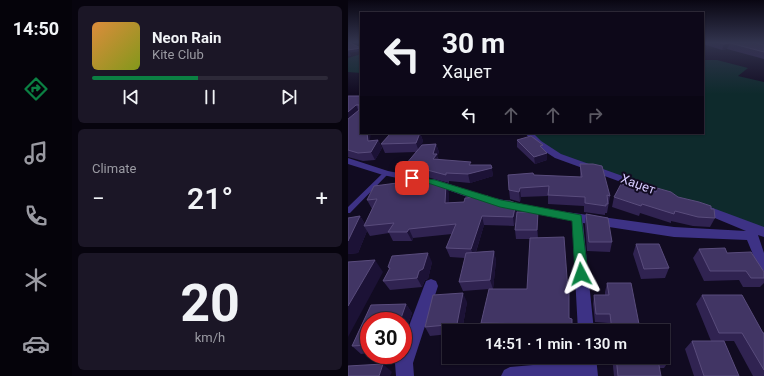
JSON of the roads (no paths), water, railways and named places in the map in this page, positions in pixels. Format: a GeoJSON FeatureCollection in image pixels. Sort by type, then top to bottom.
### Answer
{"type":"FeatureCollection","features":[{"type":"Feature","properties":{"kind":"street","name":"Хаџет"},"geometry":{"type":"LineString","coordinates":[[530,134],[538,143],[558,156],[679,199]]}},
{"type":"Feature","properties":{"kind":"street"},"geometry":{"type":"LineString","coordinates":[[348,161],[386,174],[432,182],[500,203],[577,218],[674,232],[756,232]]}},
{"type":"Feature","properties":{"kind":"street"},"geometry":{"type":"LineString","coordinates":[[694,205],[756,232]]}},
{"type":"Feature","properties":{"kind":"street"},"geometry":{"type":"LineString","coordinates":[[577,218],[585,324]]}},
{"type":"Feature","properties":{"kind":"street"},"geometry":{"type":"LineString","coordinates":[[756,232],[756,250],[764,265]]}},
{"type":"Feature","properties":{"kind":"street"},"geometry":{"type":"LineString","coordinates":[[405,376],[404,363],[431,286]]}},
{"type":"Feature","properties":{"kind":"street"},"geometry":{"type":"LineString","coordinates":[[510,376],[588,367]]}},
{"type":"Feature","properties":{"kind":"lane"},"geometry":{"type":"LineString","coordinates":[[348,211],[386,174]]}}]}
